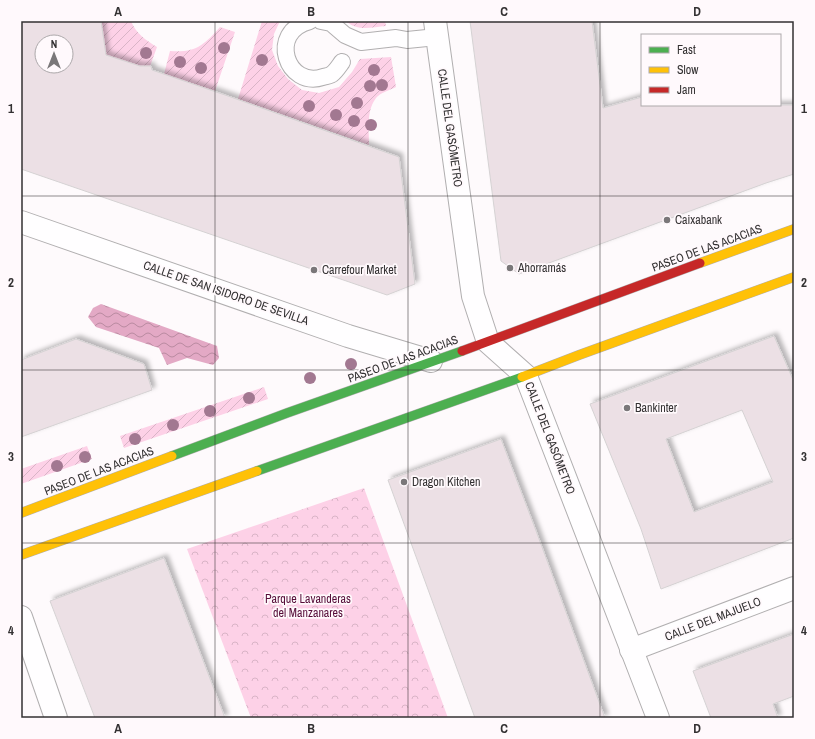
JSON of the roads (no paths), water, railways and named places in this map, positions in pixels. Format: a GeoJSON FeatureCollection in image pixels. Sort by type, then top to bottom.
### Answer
{"type":"FeatureCollection","features":[{"type":"Feature","properties":{"kind":"main road","name":"PASEO DE LAS ACACIAS"},"geometry":{"type":"LineString","coordinates":[[21,513],[280,416],[431,361],[488,342],[557,315],[794,229]]}},
{"type":"Feature","properties":{"kind":"main road"},"geometry":{"type":"LineString","coordinates":[[21,556],[793,280]]}},
{"type":"Feature","properties":{"kind":"street","name":"CALLE DEL GASÓMETRO"},"geometry":{"type":"LineString","coordinates":[[436,29],[473,296],[488,342],[526,376],[658,718]]}},
{"type":"Feature","properties":{"kind":"street","name":"CALLE DE SAN ISIDORO DE SEVILLA"},"geometry":{"type":"LineString","coordinates":[[21,222],[348,336],[431,361]]}},
{"type":"Feature","properties":{"kind":"street","name":"CALLE DEL MAJUELO"},"geometry":{"type":"LineString","coordinates":[[631,650],[794,588]]}},
{"type":"Feature","properties":{"kind":"street"},"geometry":{"type":"LineString","coordinates":[[21,616],[56,718]]}},
{"type":"Feature","properties":{"kind":"lane"},"geometry":{"type":"LineString","coordinates":[[310,21],[301,23],[290,33],[285,49],[289,64],[300,76],[316,79],[331,74],[342,62]]}},
{"type":"Feature","properties":{"kind":"lane"},"geometry":{"type":"LineString","coordinates":[[321,21],[331,23],[345,35],[361,42],[396,38],[407,40],[436,29]]}},
{"type":"Feature","properties":{"kind":"water"},"geometry":{"type":"Polygon","coordinates":[[[101,304],[217,346],[219,358],[213,365],[187,358],[167,365],[159,348],[96,327],[88,317],[93,308],[101,304]]]}},
{"type":"Feature","properties":{"kind":"place","name":"Caixabank"},"geometry":{"type":"Point","coordinates":[667,220]}},
{"type":"Feature","properties":{"kind":"place","name":"Ahorramás"},"geometry":{"type":"Point","coordinates":[510,268]}},
{"type":"Feature","properties":{"kind":"place","name":"Carrefour Market"},"geometry":{"type":"Point","coordinates":[314,270]}},
{"type":"Feature","properties":{"kind":"place","name":"Bankinter"},"geometry":{"type":"Point","coordinates":[627,408]}},
{"type":"Feature","properties":{"kind":"place","name":"Dragon Kitchen"},"geometry":{"type":"Point","coordinates":[404,482]}},
{"type":"Feature","properties":{"kind":"park label","name":"Parque Lavanderas del Manzanares"},"geometry":{"type":"Point","coordinates":[308,606]}}]}
